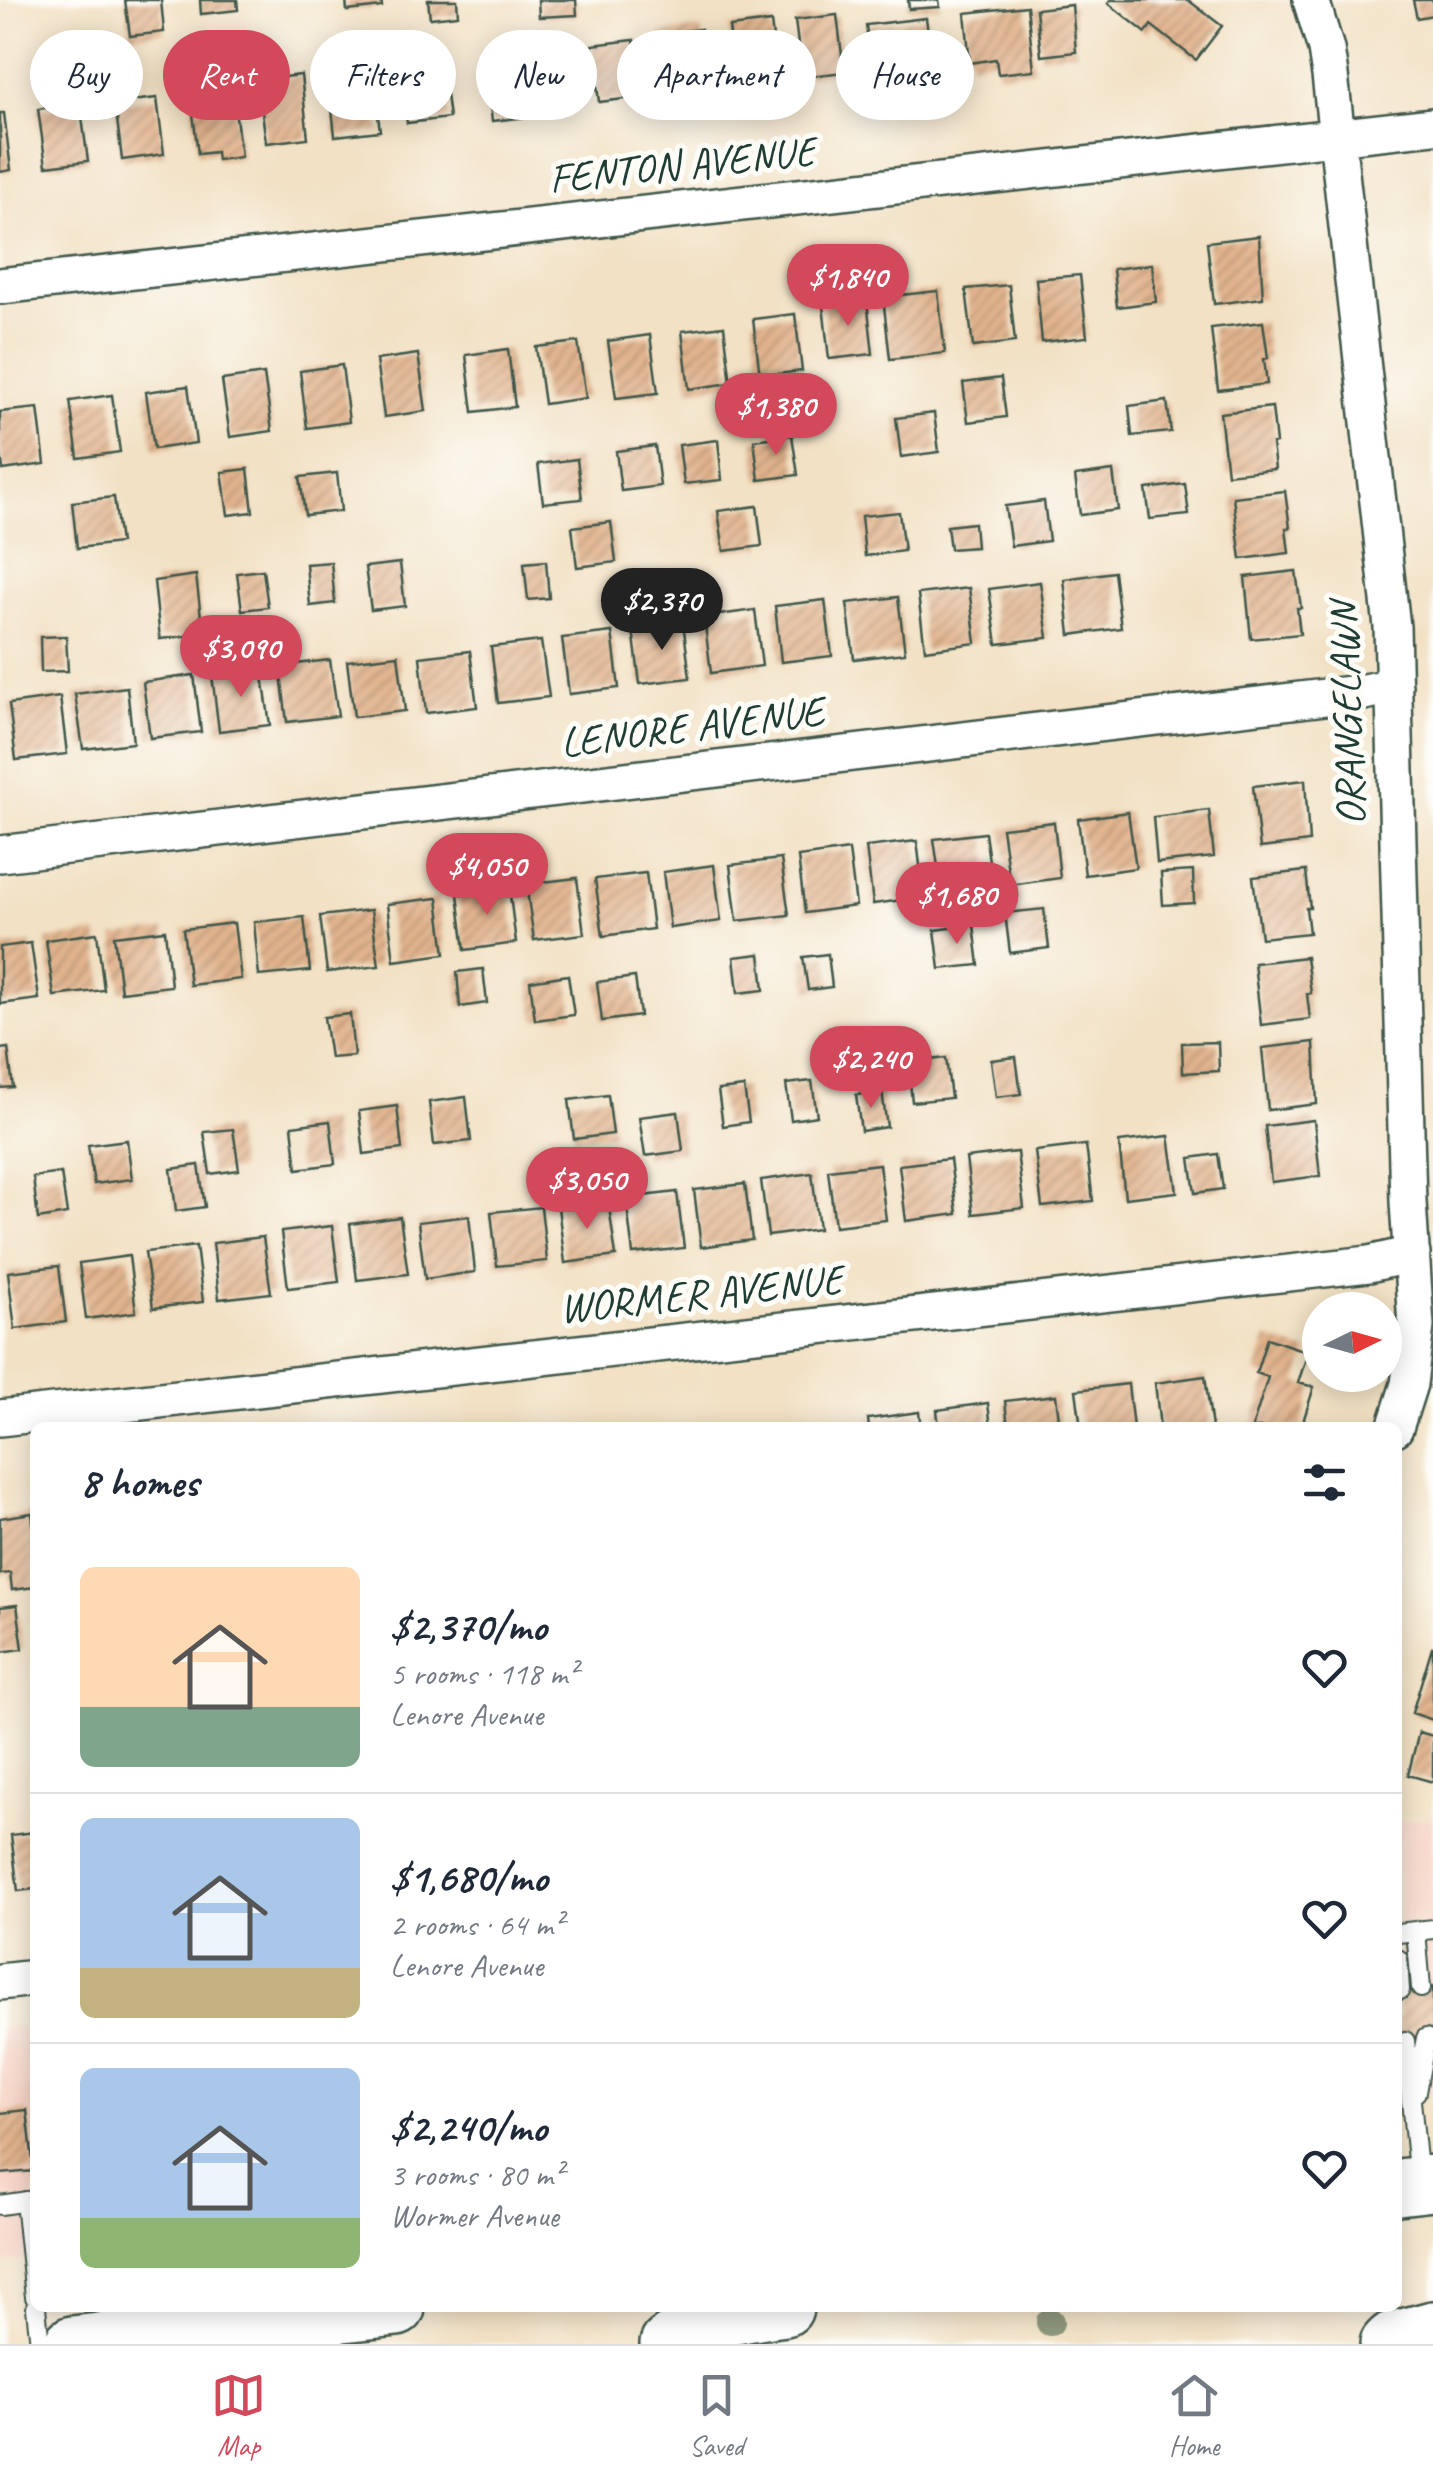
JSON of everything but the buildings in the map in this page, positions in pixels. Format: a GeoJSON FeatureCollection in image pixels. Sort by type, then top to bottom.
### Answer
{"type":"FeatureCollection","features":[{"type":"Feature","properties":{"kind":"main road"},"geometry":{"type":"LineString","coordinates":[[668,2344],[684,2332],[759,2312]]}},
{"type":"Feature","properties":{"kind":"main road"},"geometry":{"type":"LineString","coordinates":[[72,2344],[392,2321]]}},
{"type":"Feature","properties":{"kind":"main road"},"geometry":{"type":"LineString","coordinates":[[1388,2344],[1433,2329]]}},
{"type":"Feature","properties":{"kind":"street","name":"ORANGELAWN"},"geometry":{"type":"LineString","coordinates":[[1312,0],[1326,49],[1338,138],[1392,626],[1408,1202],[1416,1326],[1408,1384],[1397,1422]]}},
{"type":"Feature","properties":{"kind":"street","name":"FENTON AVENUE"},"geometry":{"type":"LineString","coordinates":[[0,286],[1433,126]]}},
{"type":"Feature","properties":{"kind":"street","name":"LENORE AVENUE"},"geometry":{"type":"LineString","coordinates":[[0,854],[1394,686]]}},
{"type":"Feature","properties":{"kind":"street","name":"WORMER AVENUE"},"geometry":{"type":"LineString","coordinates":[[0,1418],[1369,1264],[1412,1254]]}},
{"type":"Feature","properties":{"kind":"street"},"geometry":{"type":"LineString","coordinates":[[0,1982],[30,1979]]}},
{"type":"Feature","properties":{"kind":"lane"},"geometry":{"type":"LineString","coordinates":[[1416,1931],[1421,1988]]}},
{"type":"Feature","properties":{"kind":"lane"},"geometry":{"type":"LineString","coordinates":[[1412,2114],[1426,2038]]}},
{"type":"Feature","properties":{"kind":"lane"},"geometry":{"type":"LineString","coordinates":[[1405,2041],[1417,2185]]}},
{"type":"Feature","properties":{"kind":"lane"},"geometry":{"type":"LineString","coordinates":[[1402,2085],[1412,2114]]}},
{"type":"Feature","properties":{"kind":"lane"},"geometry":{"type":"LineString","coordinates":[[0,2204],[30,2201]]}},
{"type":"Feature","properties":{"kind":"lane"},"geometry":{"type":"LineString","coordinates":[[36,2312],[40,2344]]}},
{"type":"Feature","properties":{"kind":"shaded area"},"geometry":{"type":"Polygon","coordinates":[[[1433,1818],[1433,2096],[1402,2100],[1402,1822],[1433,1818]]]}},
{"type":"Feature","properties":{"kind":"shaded area"},"geometry":{"type":"Polygon","coordinates":[[[30,2025],[30,2260],[0,2263],[0,2029],[30,2025]]]}}]}
